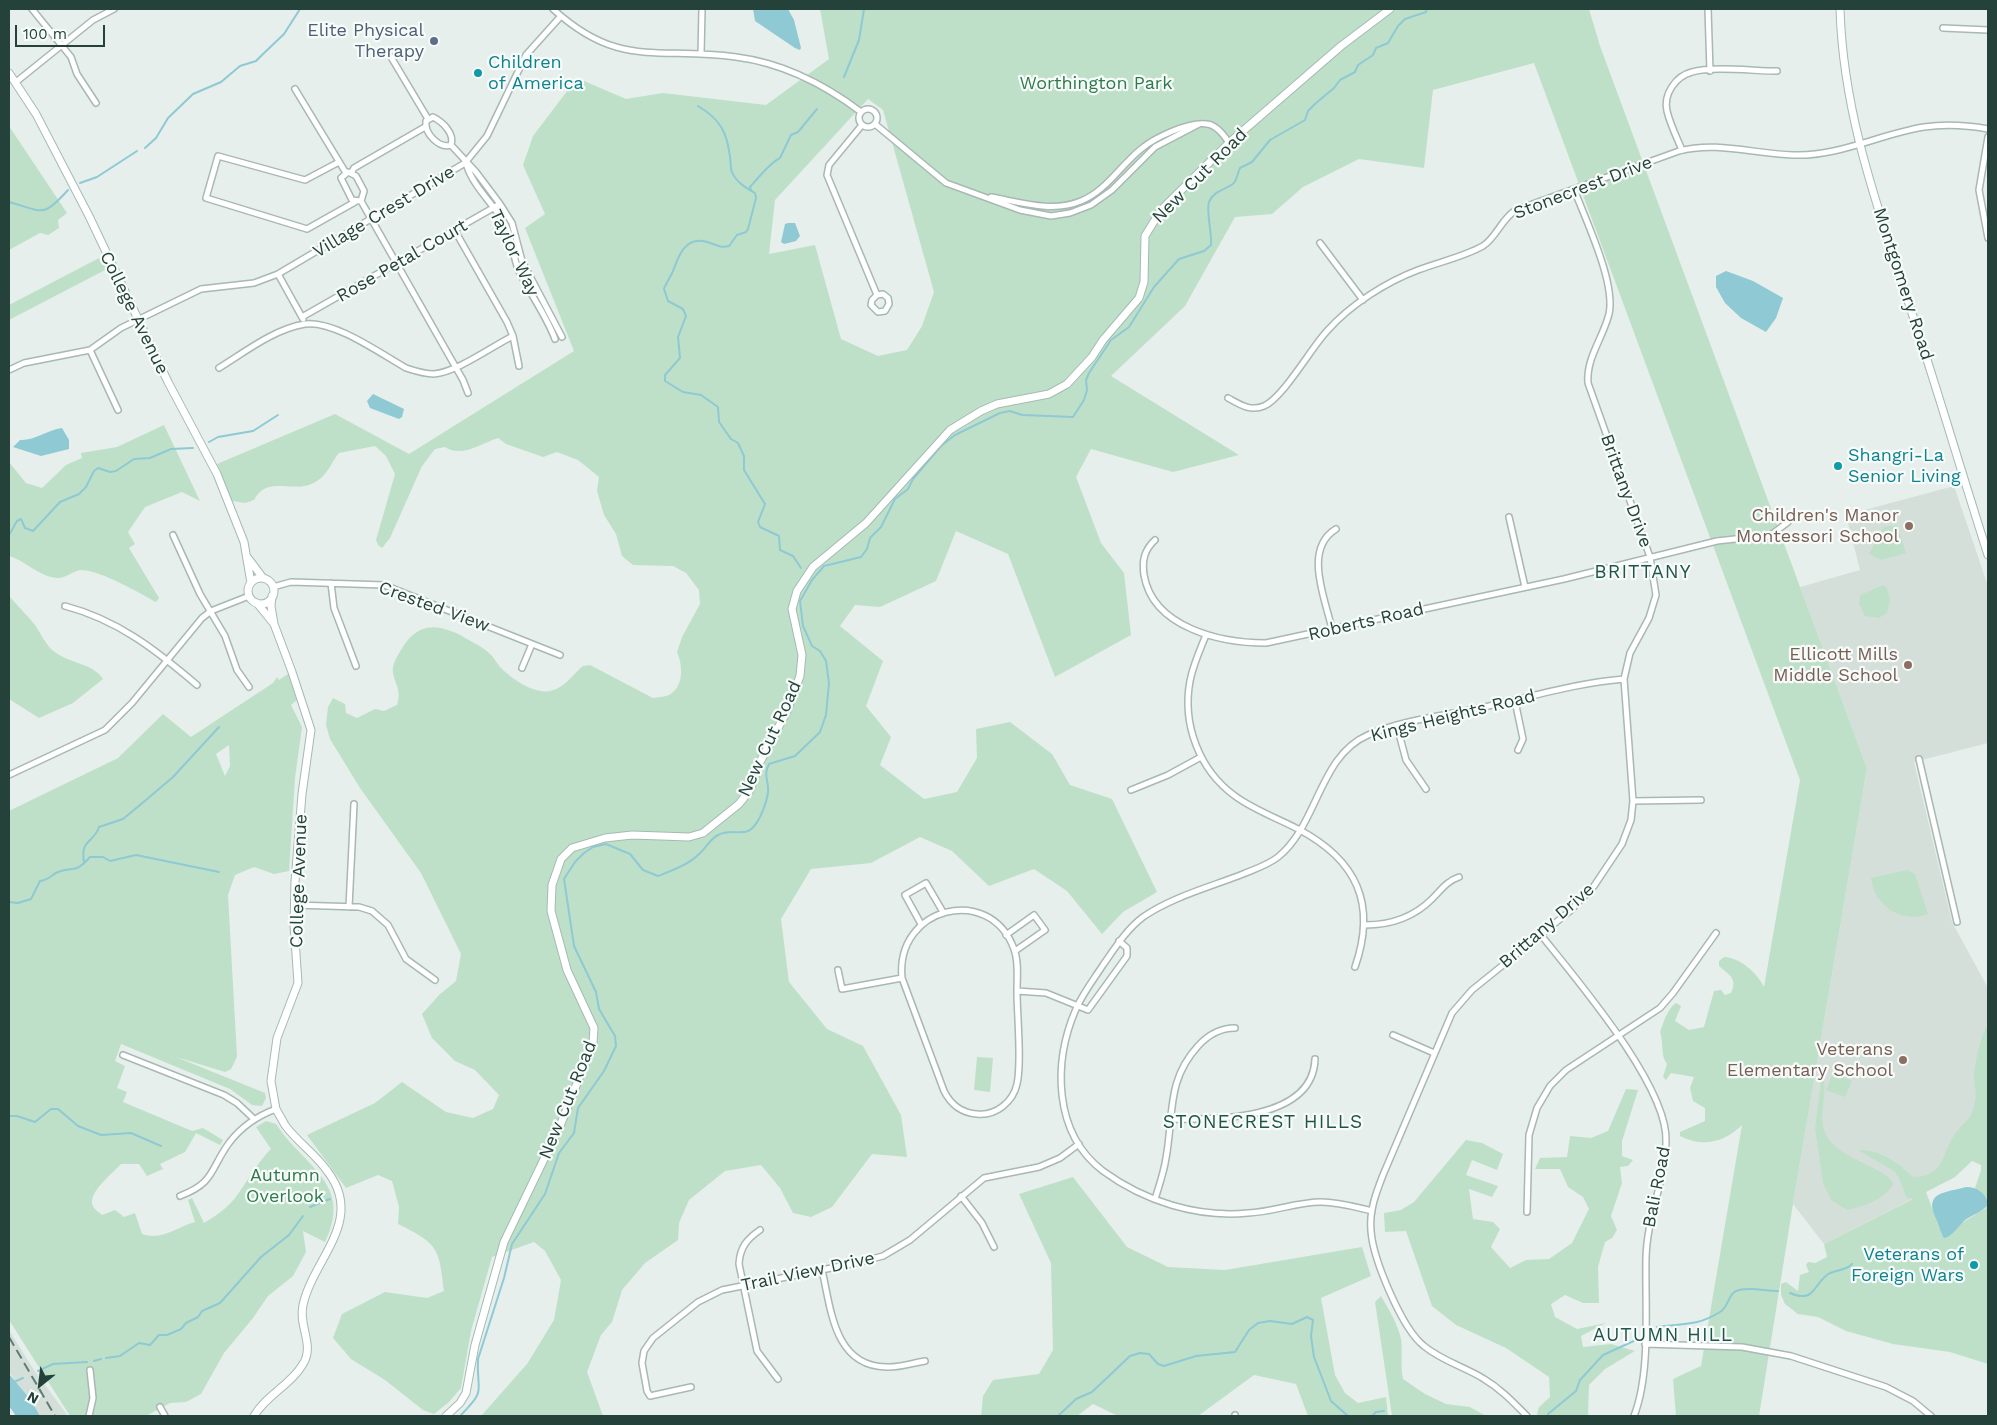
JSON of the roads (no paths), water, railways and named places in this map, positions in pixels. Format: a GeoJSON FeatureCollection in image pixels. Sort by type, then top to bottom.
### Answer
{"type":"FeatureCollection","features":[{"type":"Feature","properties":{"kind":"street"},"geometry":{"type":"LineString","coordinates":[[32,9],[71,57],[77,74],[96,103]]}},
{"type":"Feature","properties":{"kind":"street"},"geometry":{"type":"LineString","coordinates":[[16,82],[93,20],[114,9]]}},
{"type":"Feature","properties":{"kind":"street"},"geometry":{"type":"LineString","coordinates":[[553,9],[587,35],[615,48],[646,54],[701,54],[735,57],[778,67],[818,83],[861,112]]}},
{"type":"Feature","properties":{"kind":"street"},"geometry":{"type":"LineString","coordinates":[[701,54],[702,9]]}},
{"type":"Feature","properties":{"kind":"street","name":"New Cut Road"},"geometry":{"type":"LineString","coordinates":[[446,1416],[460,1403],[466,1393],[475,1345],[504,1242],[534,1183],[593,1043],[594,1028],[567,970],[550,911],[552,885],[562,859],[572,848],[606,838],[632,835],[681,837],[703,833],[739,804],[750,790],[760,762],[787,711],[800,676],[802,654],[792,610],[797,591],[813,567],[866,523],[950,430],[981,411],[998,404],[1058,390],[1079,372],[1139,298],[1144,282],[1144,241],[1148,228],[1161,210],[1229,143],[1341,46],[1390,9]]}},
{"type":"Feature","properties":{"kind":"street"},"geometry":{"type":"LineString","coordinates":[[1708,9],[1710,71]]}},
{"type":"Feature","properties":{"kind":"street","name":"Montgomery Road"},"geometry":{"type":"LineString","coordinates":[[1840,9],[1843,66],[1852,115],[1883,226],[1988,555]]}},
{"type":"Feature","properties":{"kind":"street","name":"Village Crest Drive"},"geometry":{"type":"LineString","coordinates":[[90,350],[113,333],[137,319],[201,289],[254,283],[278,274],[466,162],[487,136],[526,55],[561,16]]}},
{"type":"Feature","properties":{"kind":"street"},"geometry":{"type":"LineString","coordinates":[[1943,28],[1988,30]]}},
{"type":"Feature","properties":{"kind":"street"},"geometry":{"type":"LineString","coordinates":[[391,57],[428,119]]}},
{"type":"Feature","properties":{"kind":"street"},"geometry":{"type":"LineString","coordinates":[[1682,150],[1667,110],[1669,93],[1673,86],[1685,75],[1692,72],[1710,71],[1777,71]]}},
{"type":"Feature","properties":{"kind":"street","name":"College Avenue"},"geometry":{"type":"LineString","coordinates":[[9,73],[36,114],[137,319],[217,474],[230,504],[248,558],[251,583],[248,590],[249,596],[274,624]]}},
{"type":"Feature","properties":{"kind":"street"},"geometry":{"type":"LineString","coordinates":[[295,89],[339,162],[348,173],[356,176],[364,190],[361,201],[456,366],[468,393]]}},
{"type":"Feature","properties":{"kind":"street"},"geometry":{"type":"LineString","coordinates":[[866,109],[873,111],[876,116],[874,124],[868,127],[862,125],[858,118],[861,112],[866,109]]}},
{"type":"Feature","properties":{"kind":"street"},"geometry":{"type":"LineString","coordinates":[[428,119],[434,117],[451,134],[453,139],[451,145]]}},
{"type":"Feature","properties":{"kind":"street"},"geometry":{"type":"LineString","coordinates":[[355,202],[341,181],[348,173],[425,127],[428,119]]}},
{"type":"Feature","properties":{"kind":"street"},"geometry":{"type":"LineString","coordinates":[[874,124],[946,183],[1041,216],[1061,215],[1078,211],[1101,198],[1155,147],[1198,124]]}},
{"type":"Feature","properties":{"kind":"street"},"geometry":{"type":"LineString","coordinates":[[976,194],[1051,207],[1070,205],[1097,193],[1150,142],[1185,127],[1198,124],[1214,126],[1229,143]]}},
{"type":"Feature","properties":{"kind":"street"},"geometry":{"type":"LineString","coordinates":[[862,125],[829,165],[827,175],[876,295]]}},
{"type":"Feature","properties":{"kind":"street","name":"Stonecrest Drive"},"geometry":{"type":"LineString","coordinates":[[1228,398],[1251,408],[1258,408],[1272,402],[1326,332],[1363,300],[1406,275],[1485,245],[1504,220],[1516,210],[1682,150],[1713,146],[1806,155],[1860,144],[1922,128],[1947,125],[1988,129]]}},
{"type":"Feature","properties":{"kind":"street"},"geometry":{"type":"LineString","coordinates":[[425,127],[439,144],[451,145],[466,162]]}},
{"type":"Feature","properties":{"kind":"street"},"geometry":{"type":"LineString","coordinates":[[1988,137],[1979,190],[1988,238]]}},
{"type":"Feature","properties":{"kind":"street"},"geometry":{"type":"LineString","coordinates":[[339,162],[305,180],[218,156],[206,198],[307,229],[355,202],[361,201]]}},
{"type":"Feature","properties":{"kind":"street","name":"Taylor Way"},"geometry":{"type":"LineString","coordinates":[[466,162],[476,172],[512,223],[522,261],[562,337]]}},
{"type":"Feature","properties":{"kind":"street","name":"Taylor Way"},"geometry":{"type":"LineString","coordinates":[[466,162],[469,175],[494,207],[511,238],[519,270],[556,339]]}},
{"type":"Feature","properties":{"kind":"street","name":"Brittany Drive"},"geometry":{"type":"LineString","coordinates":[[1528,1416],[1497,1387],[1484,1378],[1432,1352],[1410,1332],[1399,1314],[1375,1248],[1371,1230],[1372,1211],[1383,1175],[1452,1013],[1461,1000],[1584,897],[1610,864],[1628,832],[1633,801],[1624,679],[1630,653],[1649,618],[1656,595],[1654,570],[1588,383],[1589,365],[1604,328],[1611,300],[1604,270],[1574,190]]}},
{"type":"Feature","properties":{"kind":"street","name":"Rose Petal Court"},"geometry":{"type":"LineString","coordinates":[[302,317],[500,204]]}},
{"type":"Feature","properties":{"kind":"street"},"geometry":{"type":"LineString","coordinates":[[454,230],[507,322],[513,336],[519,366]]}},
{"type":"Feature","properties":{"kind":"street"},"geometry":{"type":"LineString","coordinates":[[1320,243],[1363,300]]}},
{"type":"Feature","properties":{"kind":"street"},"geometry":{"type":"LineString","coordinates":[[278,274],[306,324]]}},
{"type":"Feature","properties":{"kind":"street"},"geometry":{"type":"LineString","coordinates":[[219,368],[276,334],[306,324],[342,332],[406,368],[420,373],[433,374],[456,366],[513,336]]}},
{"type":"Feature","properties":{"kind":"street"},"geometry":{"type":"LineString","coordinates":[[9,370],[24,363],[90,350],[118,410]]}},
{"type":"Feature","properties":{"kind":"street"},"geometry":{"type":"LineString","coordinates":[[1509,517],[1525,587]]}},
{"type":"Feature","properties":{"kind":"street","name":"Roberts Road"},"geometry":{"type":"LineString","coordinates":[[1155,540],[1146,549],[1143,561],[1145,579],[1155,601],[1168,615],[1206,635],[1237,642],[1266,643],[1525,587],[1717,541],[1771,535],[1788,522]]}},
{"type":"Feature","properties":{"kind":"street"},"geometry":{"type":"LineString","coordinates":[[1332,630],[1317,557],[1322,541],[1336,529]]}},
{"type":"Feature","properties":{"kind":"street"},"geometry":{"type":"LineString","coordinates":[[173,535],[200,594],[224,636],[237,670],[249,687]]}},
{"type":"Feature","properties":{"kind":"street","name":"College Avenue"},"geometry":{"type":"LineString","coordinates":[[248,558],[263,578],[273,587],[274,624],[309,721],[310,730],[302,794],[294,905],[298,983],[282,1024],[274,1056],[271,1086],[276,1109],[292,1134],[328,1171],[333,1180],[338,1192],[341,1218],[334,1239],[307,1292],[302,1306],[302,1318],[308,1349],[305,1362],[291,1380],[261,1406],[254,1416]]}},
{"type":"Feature","properties":{"kind":"street"},"geometry":{"type":"LineString","coordinates":[[251,583],[263,578]]}},
{"type":"Feature","properties":{"kind":"street","name":"Crested View"},"geometry":{"type":"LineString","coordinates":[[273,587],[291,582],[384,586],[560,655]]}},
{"type":"Feature","properties":{"kind":"street"},"geometry":{"type":"LineString","coordinates":[[332,583],[334,608],[356,666]]}},
{"type":"Feature","properties":{"kind":"street"},"geometry":{"type":"LineString","coordinates":[[9,775],[105,730],[121,716],[191,629],[211,611],[249,596]]}},
{"type":"Feature","properties":{"kind":"street"},"geometry":{"type":"LineString","coordinates":[[257,603],[263,603],[272,596]]}},
{"type":"Feature","properties":{"kind":"street"},"geometry":{"type":"LineString","coordinates":[[65,606],[119,626],[167,660],[197,685]]}},
{"type":"Feature","properties":{"kind":"street"},"geometry":{"type":"LineString","coordinates":[[1206,635],[1193,669],[1188,695],[1192,732],[1201,757],[1218,780],[1235,796],[1300,830],[1332,851],[1348,868],[1359,891],[1365,925],[1355,967]]}},
{"type":"Feature","properties":{"kind":"street"},"geometry":{"type":"LineString","coordinates":[[522,668],[532,644]]}},
{"type":"Feature","properties":{"kind":"street","name":"Kings Heights Road"},"geometry":{"type":"LineString","coordinates":[[1372,1211],[1338,1203],[1322,1202],[1250,1214],[1193,1211],[1155,1199],[1103,1171],[1090,1159],[1079,1144],[1065,1116],[1060,1083],[1066,1038],[1077,1006],[1120,941],[1132,928],[1154,910],[1269,863],[1285,851],[1300,830],[1335,765],[1348,747],[1366,735],[1397,726],[1585,684],[1624,679]]}},
{"type":"Feature","properties":{"kind":"street"},"geometry":{"type":"LineString","coordinates":[[1515,701],[1523,739],[1518,750]]}},
{"type":"Feature","properties":{"kind":"street"},"geometry":{"type":"LineString","coordinates":[[1397,726],[1406,760],[1426,788]]}},
{"type":"Feature","properties":{"kind":"street"},"geometry":{"type":"LineString","coordinates":[[1131,790],[1168,775],[1201,757]]}},
{"type":"Feature","properties":{"kind":"street"},"geometry":{"type":"LineString","coordinates":[[1919,760],[1957,922]]}},
{"type":"Feature","properties":{"kind":"street"},"geometry":{"type":"LineString","coordinates":[[1633,801],[1701,800]]}},
{"type":"Feature","properties":{"kind":"street"},"geometry":{"type":"LineString","coordinates":[[349,907],[356,808]]}},
{"type":"Feature","properties":{"kind":"street"},"geometry":{"type":"LineString","coordinates":[[1365,925],[1390,922],[1413,913],[1424,907],[1447,883],[1459,878]]}},
{"type":"Feature","properties":{"kind":"street"},"geometry":{"type":"LineString","coordinates":[[921,924],[905,895],[926,883],[943,912]]}},
{"type":"Feature","properties":{"kind":"street"},"geometry":{"type":"LineString","coordinates":[[294,905],[366,908],[377,914],[388,925],[406,959],[436,980]]}},
{"type":"Feature","properties":{"kind":"street"},"geometry":{"type":"LineString","coordinates":[[960,910],[981,914],[991,919],[1006,935],[1015,951],[1018,1083],[1004,1106],[987,1114],[961,1110],[948,1099],[902,978],[904,951],[908,940],[921,924],[943,912],[960,910]]}},
{"type":"Feature","properties":{"kind":"street"},"geometry":{"type":"LineString","coordinates":[[1006,935],[1034,915],[1045,930],[1015,951]]}},
{"type":"Feature","properties":{"kind":"street"},"geometry":{"type":"LineString","coordinates":[[1527,1212],[1529,1135],[1537,1108],[1550,1086],[1566,1070],[1660,1008],[1678,987],[1716,933]]}},
{"type":"Feature","properties":{"kind":"street","name":"Bali Road"},"geometry":{"type":"LineString","coordinates":[[1540,935],[1618,1036],[1654,1093],[1664,1116],[1666,1128],[1664,1162],[1648,1227],[1645,1344],[1641,1393],[1634,1416]]}},
{"type":"Feature","properties":{"kind":"street"},"geometry":{"type":"LineString","coordinates":[[1017,991],[1046,993],[1085,1010],[1092,1008],[1127,956],[1127,948],[1120,941]]}},
{"type":"Feature","properties":{"kind":"street"},"geometry":{"type":"LineString","coordinates":[[838,970],[842,989],[902,978]]}},
{"type":"Feature","properties":{"kind":"street"},"geometry":{"type":"LineString","coordinates":[[1155,1199],[1166,1158],[1176,1080],[1191,1053],[1218,1030],[1235,1028]]}},
{"type":"Feature","properties":{"kind":"street"},"geometry":{"type":"LineString","coordinates":[[1393,1035],[1434,1053]]}},
{"type":"Feature","properties":{"kind":"street"},"geometry":{"type":"LineString","coordinates":[[123,1055],[224,1095],[237,1103],[254,1119]]}},
{"type":"Feature","properties":{"kind":"street"},"geometry":{"type":"LineString","coordinates":[[1170,1119],[1238,1116],[1268,1111],[1280,1106],[1299,1092],[1312,1075],[1315,1059]]}},
{"type":"Feature","properties":{"kind":"street"},"geometry":{"type":"LineString","coordinates":[[180,1196],[201,1186],[208,1178],[228,1144],[254,1119],[276,1109]]}},
{"type":"Feature","properties":{"kind":"street","name":"Trail View Drive"},"geometry":{"type":"LineString","coordinates":[[691,1387],[650,1396],[647,1391],[642,1362],[644,1351],[653,1338],[698,1302],[722,1290],[871,1260],[898,1248],[984,1178],[1050,1164],[1079,1144]]}},
{"type":"Feature","properties":{"kind":"street"},"geometry":{"type":"LineString","coordinates":[[960,1196],[982,1222],[994,1247]]}},
{"type":"Feature","properties":{"kind":"street"},"geometry":{"type":"LineString","coordinates":[[760,1230],[749,1238],[740,1254],[739,1264],[757,1351],[778,1379]]}},
{"type":"Feature","properties":{"kind":"street"},"geometry":{"type":"LineString","coordinates":[[822,1270],[836,1330],[844,1346],[850,1352],[867,1363],[886,1367],[925,1361]]}},
{"type":"Feature","properties":{"kind":"street"},"geometry":{"type":"LineString","coordinates":[[1645,1344],[1742,1348],[1792,1356],[1886,1387],[1913,1401],[1931,1416]]}},
{"type":"Feature","properties":{"kind":"street"},"geometry":{"type":"LineString","coordinates":[[89,1416],[92,1398],[90,1370]]}},
{"type":"Feature","properties":{"kind":"street"},"geometry":{"type":"LineString","coordinates":[[160,1407],[165,1416]]}},
{"type":"Feature","properties":{"kind":"water"},"geometry":{"type":"Polygon","coordinates":[[[753,9],[788,9],[794,20],[800,50],[755,21],[753,9]]]}},
{"type":"Feature","properties":{"kind":"water"},"geometry":{"type":"Polygon","coordinates":[[[795,223],[800,236],[796,241],[784,244],[781,242],[785,224],[795,223]]]}},
{"type":"Feature","properties":{"kind":"water"},"geometry":{"type":"Polygon","coordinates":[[[1726,271],[1753,281],[1783,298],[1776,318],[1766,332],[1741,318],[1725,303],[1716,287],[1716,276],[1726,271]]]}},
{"type":"Feature","properties":{"kind":"water"},"geometry":{"type":"Polygon","coordinates":[[[373,394],[404,409],[402,417],[399,419],[370,408],[367,401],[373,394]]]}},
{"type":"Feature","properties":{"kind":"water"},"geometry":{"type":"Polygon","coordinates":[[[62,428],[69,440],[69,449],[41,456],[13,447],[20,440],[30,439],[62,428]]]}},
{"type":"Feature","properties":{"kind":"water"},"geometry":{"type":"Polygon","coordinates":[[[1966,1187],[1980,1191],[1988,1204],[1944,1238],[1932,1203],[1935,1198],[1944,1192],[1966,1187]]]}},
{"type":"Feature","properties":{"kind":"water"},"geometry":{"type":"Polygon","coordinates":[[[9,1374],[31,1400],[40,1416],[16,1416],[9,1406],[9,1374]]]}},
{"type":"Feature","properties":{"kind":"waterway"},"geometry":{"type":"LineString","coordinates":[[145,148],[156,138],[168,118],[193,94],[221,82],[240,66],[256,61],[284,34],[300,9]]}},
{"type":"Feature","properties":{"kind":"waterway"},"geometry":{"type":"LineString","coordinates":[[844,77],[859,40],[864,9]]}},
{"type":"Feature","properties":{"kind":"waterway"},"geometry":{"type":"LineString","coordinates":[[460,1416],[469,1407],[479,1390],[478,1359],[504,1278],[512,1244],[545,1194],[559,1153],[574,1133],[578,1108],[604,1071],[616,1046],[615,1036],[599,1009],[596,992],[574,946],[564,879],[575,862],[593,847],[606,844],[630,854],[643,870],[658,876],[691,861],[718,835],[751,830],[760,817],[766,802],[768,790],[767,767],[769,764],[795,756],[820,732],[826,715],[829,683],[826,661],[820,651],[812,646],[803,626],[800,601],[812,580],[824,566],[861,557],[867,549],[870,538],[881,527],[895,499],[908,489],[913,479],[941,446],[955,435],[1000,413],[1010,411],[1022,415],[1073,417],[1084,400],[1087,390],[1086,380],[1089,373],[1111,340],[1129,327],[1154,287],[1179,259],[1204,251],[1211,245],[1208,210],[1211,198],[1234,183],[1240,168],[1252,162],[1270,140],[1305,120],[1308,111],[1334,88],[1340,80],[1355,72],[1358,65],[1373,55],[1376,48],[1388,43],[1398,26],[1405,19],[1426,12],[1427,9]]}},
{"type":"Feature","properties":{"kind":"waterway"},"geometry":{"type":"LineString","coordinates":[[698,106],[712,116],[721,127],[729,148],[732,172],[739,182],[755,193],[756,198],[748,229],[746,232],[737,235],[729,246],[722,247],[696,241],[686,246],[680,255],[664,289],[668,301],[683,309],[686,316],[678,337],[680,358],[665,375],[665,381],[683,392],[701,395],[718,407],[719,422],[731,439],[738,443],[744,456],[744,470],[765,504],[758,522],[760,527],[779,536],[780,550],[793,556],[801,568]]}},
{"type":"Feature","properties":{"kind":"waterway"},"geometry":{"type":"LineString","coordinates":[[751,190],[750,187],[760,175],[780,158],[791,135],[798,132],[817,109]]}},
{"type":"Feature","properties":{"kind":"waterway"},"geometry":{"type":"LineString","coordinates":[[80,183],[97,177],[137,151]]}},
{"type":"Feature","properties":{"kind":"waterway"},"geometry":{"type":"LineString","coordinates":[[9,202],[36,210],[47,209],[68,190]]}},
{"type":"Feature","properties":{"kind":"waterway"},"geometry":{"type":"LineString","coordinates":[[209,442],[218,437],[253,431],[278,415]]}},
{"type":"Feature","properties":{"kind":"waterway"},"geometry":{"type":"LineString","coordinates":[[9,535],[17,521],[21,519],[25,528],[33,531],[60,502],[79,494],[86,487],[94,471],[98,468],[110,472],[116,471],[134,459],[150,458],[171,449],[193,448]]}},
{"type":"Feature","properties":{"kind":"waterway"},"geometry":{"type":"LineString","coordinates":[[84,862],[84,849],[99,827],[123,819],[146,800],[173,777],[219,727]]}},
{"type":"Feature","properties":{"kind":"waterway"},"geometry":{"type":"LineString","coordinates":[[9,902],[18,903],[31,899],[40,881],[48,879],[63,870],[78,868],[90,857],[103,857],[110,861],[136,855],[219,872]]}},
{"type":"Feature","properties":{"kind":"waterway"},"geometry":{"type":"LineString","coordinates":[[9,1116],[17,1116],[35,1122],[51,1109],[58,1109],[78,1126],[101,1135],[131,1133],[161,1146]]}},
{"type":"Feature","properties":{"kind":"waterway"},"geometry":{"type":"LineString","coordinates":[[310,1207],[330,1199]]}},
{"type":"Feature","properties":{"kind":"waterway"},"geometry":{"type":"LineString","coordinates":[[106,1358],[120,1356],[139,1343],[150,1345],[159,1335],[167,1335],[181,1329],[186,1323],[198,1317],[202,1311],[220,1303],[261,1257],[289,1235],[303,1216]]}},
{"type":"Feature","properties":{"kind":"waterway"},"geometry":{"type":"LineString","coordinates":[[1790,1293],[1798,1296],[1808,1295],[1827,1275],[1852,1264]]}},
{"type":"Feature","properties":{"kind":"waterway"},"geometry":{"type":"LineString","coordinates":[[1657,1327],[1689,1324],[1711,1317],[1723,1310],[1735,1291],[1744,1289],[1778,1291]]}},
{"type":"Feature","properties":{"kind":"waterway"},"geometry":{"type":"LineString","coordinates":[[1058,1416],[1076,1399],[1092,1392],[1130,1356],[1140,1353],[1149,1354],[1158,1364],[1164,1366],[1196,1356],[1235,1352],[1249,1330],[1258,1323],[1270,1321],[1292,1324],[1307,1317],[1313,1320],[1311,1336],[1314,1357],[1331,1401],[1348,1416]]}},
{"type":"Feature","properties":{"kind":"waterway"},"geometry":{"type":"LineString","coordinates":[[1548,1414],[1576,1391],[1580,1380],[1603,1355],[1636,1340]]}},
{"type":"Feature","properties":{"kind":"waterway"},"geometry":{"type":"LineString","coordinates":[[94,1361],[101,1359]]}},
{"type":"Feature","properties":{"kind":"waterway"},"geometry":{"type":"LineString","coordinates":[[38,1371],[53,1364],[87,1362]]}},
{"type":"Feature","properties":{"kind":"waterway"},"geometry":{"type":"LineString","coordinates":[[14,1382],[23,1378]]}},
{"type":"Feature","properties":{"kind":"waterway"},"geometry":{"type":"LineString","coordinates":[[1372,1416],[1376,1412],[1384,1411]]}},
{"type":"Feature","properties":{"kind":"railway"},"geometry":{"type":"LineString","coordinates":[[9,1337],[55,1416]]}},
{"type":"Feature","properties":{"kind":"place","name":"Elite Physical Therapy"},"geometry":{"type":"Point","coordinates":[434,41]}},
{"type":"Feature","properties":{"kind":"place","name":"Children of America"},"geometry":{"type":"Point","coordinates":[478,73]}},
{"type":"Feature","properties":{"kind":"place","name":"Shangri-La Senior Living"},"geometry":{"type":"Point","coordinates":[1838,466]}},
{"type":"Feature","properties":{"kind":"place","name":"Children's Manor Montessori School"},"geometry":{"type":"Point","coordinates":[1909,526]}},
{"type":"Feature","properties":{"kind":"place","name":"Ellicott Mills Middle School"},"geometry":{"type":"Point","coordinates":[1908,665]}},
{"type":"Feature","properties":{"kind":"place","name":"Veterans Elementary School"},"geometry":{"type":"Point","coordinates":[1903,1060]}},
{"type":"Feature","properties":{"kind":"place","name":"Veterans of Foreign Wars"},"geometry":{"type":"Point","coordinates":[1974,1265]}},
{"type":"Feature","properties":{"kind":"district","name":"BRITTANY"},"geometry":{"type":"Point","coordinates":[1643,572]}},
{"type":"Feature","properties":{"kind":"district","name":"STONECREST HILLS"},"geometry":{"type":"Point","coordinates":[1263,1122]}},
{"type":"Feature","properties":{"kind":"district","name":"AUTUMN HILL"},"geometry":{"type":"Point","coordinates":[1663,1335]}},
{"type":"Feature","properties":{"kind":"park label","name":"Worthington Park"},"geometry":{"type":"Point","coordinates":[1096,84]}},
{"type":"Feature","properties":{"kind":"park label","name":"Autumn Overlook"},"geometry":{"type":"Point","coordinates":[285,1186]}}]}
